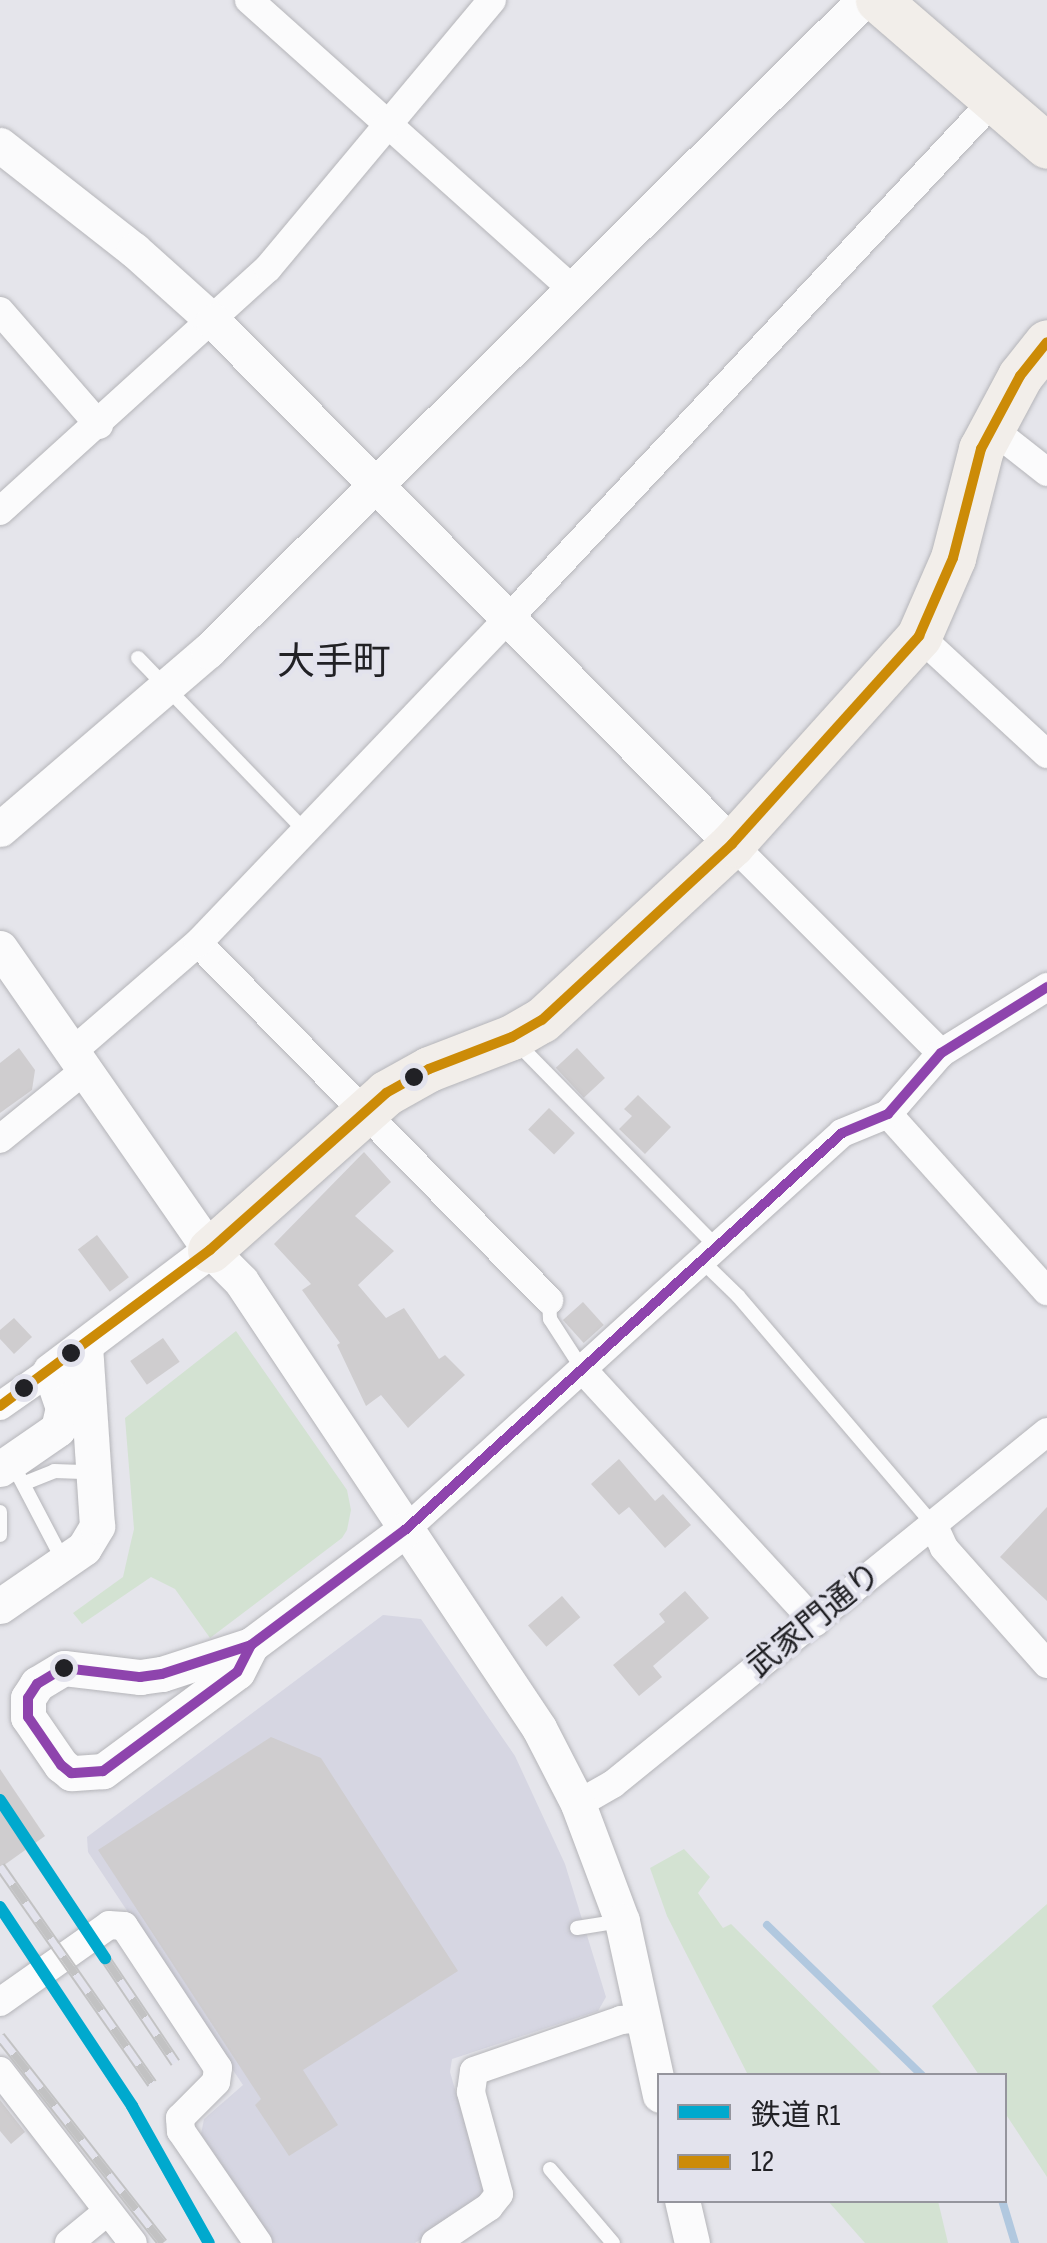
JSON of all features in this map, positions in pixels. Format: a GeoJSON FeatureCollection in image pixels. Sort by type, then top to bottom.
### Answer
{"type":"FeatureCollection","features":[{"type":"Feature","properties":{"kind":"main road"},"geometry":{"type":"LineString","coordinates":[[878,0],[1047,146]]}},
{"type":"Feature","properties":{"kind":"main road"},"geometry":{"type":"LineString","coordinates":[[210,1250],[362,1111],[429,1069],[512,1037],[561,1005],[732,844],[920,636],[954,558],[981,449],[1020,376],[1047,342]]}},
{"type":"Feature","properties":{"kind":"street"},"geometry":{"type":"LineString","coordinates":[[249,0],[572,290]]}},
{"type":"Feature","properties":{"kind":"street"},"geometry":{"type":"LineString","coordinates":[[0,511],[268,268],[492,0]]}},
{"type":"Feature","properties":{"kind":"street"},"geometry":{"type":"LineString","coordinates":[[0,829],[165,689],[864,0]]}},
{"type":"Feature","properties":{"kind":"street"},"geometry":{"type":"LineString","coordinates":[[0,1140],[198,942],[510,617],[995,99]]}},
{"type":"Feature","properties":{"kind":"street"},"geometry":{"type":"LineString","coordinates":[[0,145],[134,250],[212,322],[942,1053]]}},
{"type":"Feature","properties":{"kind":"street"},"geometry":{"type":"LineString","coordinates":[[0,311],[99,425]]}},
{"type":"Feature","properties":{"kind":"street"},"geometry":{"type":"LineString","coordinates":[[991,428],[1047,472]]}},
{"type":"Feature","properties":{"kind":"street"},"geometry":{"type":"LineString","coordinates":[[920,636],[1047,754]]}},
{"type":"Feature","properties":{"kind":"street"},"geometry":{"type":"LineString","coordinates":[[198,942],[549,1300]]}},
{"type":"Feature","properties":{"kind":"street"},"geometry":{"type":"LineString","coordinates":[[0,948],[210,1250],[240,1281],[514,1687],[578,1804],[622,1921],[657,2078]]}},
{"type":"Feature","properties":{"kind":"street"},"geometry":{"type":"LineString","coordinates":[[250,1645],[237,1672],[104,1771],[72,1773],[61,1765],[28,1717],[28,1698],[38,1684],[64,1668],[140,1677],[162,1674],[250,1645],[406,1530],[842,1132],[888,1114],[942,1053],[1047,987]]}},
{"type":"Feature","properties":{"kind":"street"},"geometry":{"type":"LineString","coordinates":[[888,1114],[1047,1290]]}},
{"type":"Feature","properties":{"kind":"street"},"geometry":{"type":"LineString","coordinates":[[0,1406],[210,1250]]}},
{"type":"Feature","properties":{"kind":"street"},"geometry":{"type":"LineString","coordinates":[[0,1606],[84,1548],[97,1526],[85,1346]]}},
{"type":"Feature","properties":{"kind":"street"},"geometry":{"type":"LineString","coordinates":[[583,1370],[815,1622]]}},
{"type":"Feature","properties":{"kind":"street"},"geometry":{"type":"LineString","coordinates":[[12,1472],[47,1441],[61,1422],[62,1401],[50,1371]]}},
{"type":"Feature","properties":{"kind":"street","name":"武家門通り"},"geometry":{"type":"LineString","coordinates":[[578,1804],[612,1784],[1047,1432]]}},
{"type":"Feature","properties":{"kind":"street"},"geometry":{"type":"LineString","coordinates":[[934,1524],[944,1548],[1047,1664]]}},
{"type":"Feature","properties":{"kind":"street"},"geometry":{"type":"LineString","coordinates":[[0,2002],[110,1924],[124,1926],[218,2068],[216,2082],[180,2118],[181,2131],[258,2243]]}},
{"type":"Feature","properties":{"kind":"street"},"geometry":{"type":"LineString","coordinates":[[435,2243],[489,2207],[499,2194],[471,2092],[474,2071],[622,2020],[646,2018]]}},
{"type":"Feature","properties":{"kind":"street"},"geometry":{"type":"LineString","coordinates":[[0,2071],[133,2243]]}},
{"type":"Feature","properties":{"kind":"street"},"geometry":{"type":"LineString","coordinates":[[683,2203],[692,2243]]}},
{"type":"Feature","properties":{"kind":"street"},"geometry":{"type":"LineString","coordinates":[[69,2243],[108,2211]]}},
{"type":"Feature","properties":{"kind":"lane"},"geometry":{"type":"LineString","coordinates":[[138,658],[304,830]]}},
{"type":"Feature","properties":{"kind":"lane"},"geometry":{"type":"LineString","coordinates":[[512,1037],[711,1255],[738,1296],[934,1524]]}},
{"type":"Feature","properties":{"kind":"lane"},"geometry":{"type":"LineString","coordinates":[[549,1300],[550,1319],[583,1370]]}},
{"type":"Feature","properties":{"kind":"lane"},"geometry":{"type":"LineString","coordinates":[[12,1472],[96,1472]]}},
{"type":"Feature","properties":{"kind":"lane"},"geometry":{"type":"LineString","coordinates":[[12,1472],[64,1562]]}},
{"type":"Feature","properties":{"kind":"lane"},"geometry":{"type":"LineString","coordinates":[[0,1512],[0,1535]]}},
{"type":"Feature","properties":{"kind":"lane"},"geometry":{"type":"LineString","coordinates":[[577,1928],[622,1921]]}},
{"type":"Feature","properties":{"kind":"lane"},"geometry":{"type":"LineString","coordinates":[[550,2168],[613,2243]]}},
{"type":"Feature","properties":{"kind":"shaded area"},"geometry":{"type":"Polygon","coordinates":[[[383,1615],[421,1619],[515,1756],[565,1864],[606,1997],[598,2011],[452,2059],[450,2072],[484,2190],[479,2201],[415,2243],[274,2243],[201,2134],[204,2119],[243,2085],[88,1852],[87,1837],[383,1615]]]}},
{"type":"Feature","properties":{"kind":"green space"},"geometry":{"type":"Polygon","coordinates":[[[236,1331],[347,1490],[351,1510],[347,1530],[342,1538],[210,1638],[175,1589],[151,1577],[82,1624],[73,1613],[123,1577],[134,1529],[125,1418],[236,1331]]]}},
{"type":"Feature","properties":{"kind":"green space"},"geometry":{"type":"Polygon","coordinates":[[[684,1849],[710,1877],[698,1893],[723,1928],[731,1924],[881,2073],[747,2073],[667,1916],[650,1868],[684,1849]]]}},
{"type":"Feature","properties":{"kind":"green space"},"geometry":{"type":"Polygon","coordinates":[[[1047,1904],[1047,2177],[1007,2116],[1007,2073],[978,2073],[932,2006],[1047,1904]]]}},
{"type":"Feature","properties":{"kind":"green space"},"geometry":{"type":"Polygon","coordinates":[[[830,2203],[938,2203],[948,2243],[865,2243],[830,2203]]]}},
{"type":"Feature","properties":{"kind":"building"},"geometry":{"type":"Polygon","coordinates":[[[19,1048],[35,1070],[32,1090],[0,1113],[0,1063],[19,1048]]]}},
{"type":"Feature","properties":{"kind":"building"},"geometry":{"type":"Polygon","coordinates":[[[577,1048],[605,1078],[584,1098],[556,1068],[577,1048]]]}},
{"type":"Feature","properties":{"kind":"building"},"geometry":{"type":"Polygon","coordinates":[[[638,1095],[671,1127],[645,1154],[619,1129],[632,1116],[624,1109],[638,1095]]]}},
{"type":"Feature","properties":{"kind":"building"},"geometry":{"type":"Polygon","coordinates":[[[549,1108],[575,1133],[554,1155],[528,1130],[549,1108]]]}},
{"type":"Feature","properties":{"kind":"building"},"geometry":{"type":"Polygon","coordinates":[[[364,1152],[391,1182],[355,1216],[394,1251],[358,1285],[386,1318],[404,1308],[439,1359],[445,1355],[465,1375],[408,1428],[381,1395],[366,1406],[337,1345],[340,1343],[302,1290],[311,1284],[274,1244],[364,1152]]]}},
{"type":"Feature","properties":{"kind":"building"},"geometry":{"type":"Polygon","coordinates":[[[97,1235],[129,1277],[110,1292],[78,1249],[97,1235]]]}},
{"type":"Feature","properties":{"kind":"building"},"geometry":{"type":"Polygon","coordinates":[[[583,1302],[604,1325],[584,1343],[563,1320],[583,1302]]]}},
{"type":"Feature","properties":{"kind":"building"},"geometry":{"type":"Polygon","coordinates":[[[14,1318],[32,1337],[14,1354],[0,1339],[0,1330],[14,1318]]]}},
{"type":"Feature","properties":{"kind":"building"},"geometry":{"type":"Polygon","coordinates":[[[163,1338],[180,1362],[147,1385],[130,1361],[163,1338]]]}},
{"type":"Feature","properties":{"kind":"building"},"geometry":{"type":"Polygon","coordinates":[[[619,1459],[655,1501],[663,1494],[691,1525],[665,1548],[629,1507],[619,1515],[591,1484],[619,1459]]]}},
{"type":"Feature","properties":{"kind":"building"},"geometry":{"type":"Polygon","coordinates":[[[1047,1507],[1047,1601],[1000,1557],[1047,1507]]]}},
{"type":"Feature","properties":{"kind":"building"},"geometry":{"type":"Polygon","coordinates":[[[685,1591],[709,1618],[653,1666],[662,1677],[639,1696],[613,1665],[665,1622],[659,1614],[685,1591]]]}},
{"type":"Feature","properties":{"kind":"building"},"geometry":{"type":"Polygon","coordinates":[[[562,1596],[580,1617],[546,1647],[528,1626],[562,1596]]]}},
{"type":"Feature","properties":{"kind":"building"},"geometry":{"type":"Polygon","coordinates":[[[271,1737],[321,1758],[458,1971],[303,2070],[338,2125],[289,2156],[255,2105],[261,2099],[98,1850],[271,1737]]]}},
{"type":"Feature","properties":{"kind":"building"},"geometry":{"type":"Polygon","coordinates":[[[0,1769],[45,1836],[0,1868],[0,1769]]]}},
{"type":"Feature","properties":{"kind":"building"},"geometry":{"type":"Polygon","coordinates":[[[0,2100],[25,2132],[11,2144],[0,2131],[0,2100]]]}},
{"type":"Feature","properties":{"kind":"waterway"},"geometry":{"type":"LineString","coordinates":[[767,1925],[920,2073]]}},
{"type":"Feature","properties":{"kind":"waterway"},"geometry":{"type":"LineString","coordinates":[[1003,2203],[1015,2243]]}},
{"type":"Feature","properties":{"kind":"railway"},"geometry":{"type":"LineString","coordinates":[[22,1834],[175,2062]]}},
{"type":"Feature","properties":{"kind":"railway"},"geometry":{"type":"LineString","coordinates":[[0,1866],[152,2083]]}},
{"type":"Feature","properties":{"kind":"railway"},"geometry":{"type":"LineString","coordinates":[[0,1907],[132,2106],[209,2243]]}},
{"type":"Feature","properties":{"kind":"railway"},"geometry":{"type":"LineString","coordinates":[[0,2036],[163,2243]]}},
{"type":"Feature","properties":{"kind":"rail line","name":"R1"},"geometry":{"type":"LineString","coordinates":[[0,1800],[105,1958]]}},
{"type":"Feature","properties":{"kind":"rail line","name":"R1"},"geometry":{"type":"LineString","coordinates":[[0,1907],[132,2106],[209,2243]]}},
{"type":"Feature","properties":{"kind":"transit line","name":"12"},"geometry":{"type":"LineString","coordinates":[[0,1406],[210,1250],[386,1093],[429,1069],[512,1037],[542,1020],[732,844],[919,636],[953,558],[981,449],[1020,376],[1047,342]]}},
{"type":"Feature","properties":{"kind":"transit line"},"geometry":{"type":"LineString","coordinates":[[251,1645],[237,1672],[103,1771],[71,1773],[61,1765],[28,1717],[28,1698],[37,1684],[64,1668],[140,1677],[162,1674],[251,1645],[405,1530],[842,1133],[888,1114],[941,1053],[1047,987]]}},
{"type":"Feature","properties":{"kind":"district","name":"大手町"},"geometry":{"type":"Point","coordinates":[334,663]}}]}
